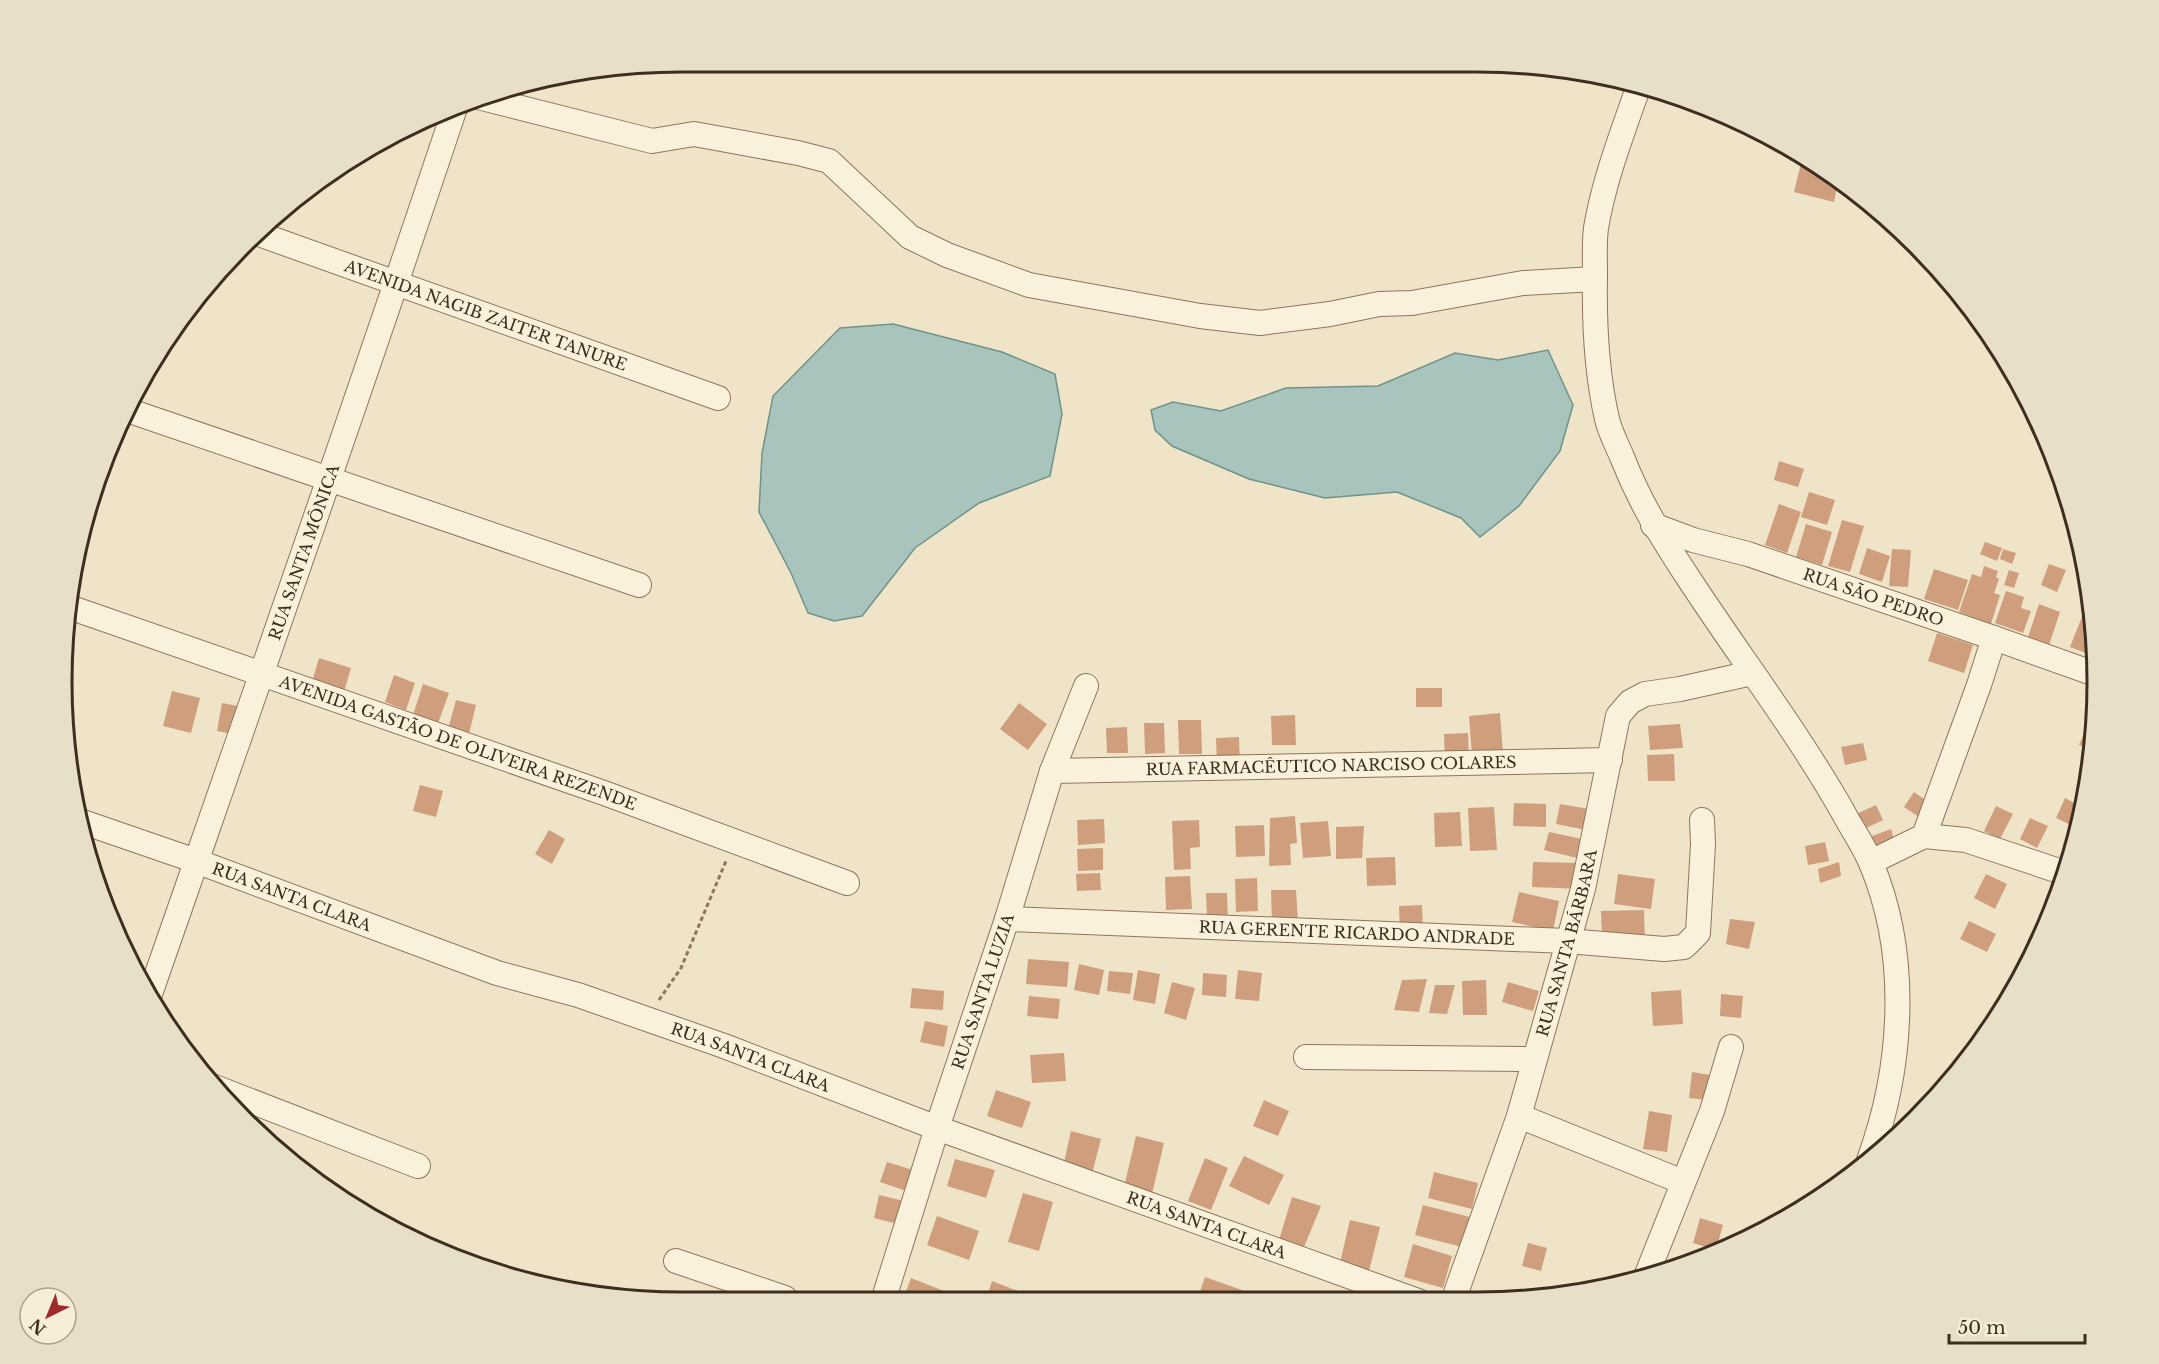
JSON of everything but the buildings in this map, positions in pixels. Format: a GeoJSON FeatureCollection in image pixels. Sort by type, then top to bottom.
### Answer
{"type":"FeatureCollection","features":[{"type":"Feature","properties":{"kind":"street"},"geometry":{"type":"LineString","coordinates":[[1636,93],[1612,162],[1596,229],[1595,352],[1607,422],[1632,483],[1653,525],[1821,773],[1870,862],[1883,899],[1894,949],[1897,992],[1896,1035],[1891,1074],[1875,1145]]}},
{"type":"Feature","properties":{"kind":"street"},"geometry":{"type":"LineString","coordinates":[[495,101],[652,141],[694,134],[829,161],[910,237],[947,255],[1029,285],[1200,316],[1260,323],[1330,314],[1378,304],[1412,303],[1523,283],[1595,279]]}},
{"type":"Feature","properties":{"kind":"street","name":"RUA SANTA MÔNICA"},"geometry":{"type":"LineString","coordinates":[[153,985],[330,479],[452,117]]}},
{"type":"Feature","properties":{"kind":"street","name":"AVENIDA NAGIB ZAITER TANURE"},"geometry":{"type":"LineString","coordinates":[[266,237],[718,398]]}},
{"type":"Feature","properties":{"kind":"street"},"geometry":{"type":"LineString","coordinates":[[135,413],[639,585]]}},
{"type":"Feature","properties":{"kind":"street","name":"RUA SÃO PEDRO"},"geometry":{"type":"LineString","coordinates":[[1653,525],[1693,540],[1748,554],[2087,671]]}},
{"type":"Feature","properties":{"kind":"street","name":"AVENIDA GASTÃO DE OLIVEIRA REZENDE"},"geometry":{"type":"LineString","coordinates":[[76,610],[604,793],[847,884]]}},
{"type":"Feature","properties":{"kind":"street"},"geometry":{"type":"LineString","coordinates":[[1924,836],[1994,638]]}},
{"type":"Feature","properties":{"kind":"street","name":"RUA SANTA BÁRBARA"},"geometry":{"type":"LineString","coordinates":[[1456,1292],[1519,1116],[1583,889],[1618,716],[1630,702],[1645,694],[1680,689],[1752,673]]}},
{"type":"Feature","properties":{"kind":"street","name":"RUA SANTA LUZIA"},"geometry":{"type":"LineString","coordinates":[[886,1292],[1052,771],[1086,686]]}},
{"type":"Feature","properties":{"kind":"street","name":"RUA FARMACÊUTICO NARCISO COLARES"},"geometry":{"type":"LineString","coordinates":[[1052,771],[1610,760]]}},
{"type":"Feature","properties":{"kind":"street","name":"RUA GERENTE RICARDO ANDRADE"},"geometry":{"type":"LineString","coordinates":[[1006,919],[1567,941],[1664,950],[1684,947],[1698,933],[1703,844],[1702,820]]}},
{"type":"Feature","properties":{"kind":"street","name":"RUA SANTA CLARA"},"geometry":{"type":"LineString","coordinates":[[89,824],[196,861],[497,973],[578,994],[724,1046],[937,1128],[1393,1292]]}},
{"type":"Feature","properties":{"kind":"street"},"geometry":{"type":"LineString","coordinates":[[1870,862],[1924,836],[1966,840],[2057,870]]}},
{"type":"Feature","properties":{"kind":"street"},"geometry":{"type":"LineString","coordinates":[[1650,1267],[1712,1111],[1731,1047]]}},
{"type":"Feature","properties":{"kind":"street"},"geometry":{"type":"LineString","coordinates":[[1306,1057],[1534,1059]]}},
{"type":"Feature","properties":{"kind":"street"},"geometry":{"type":"LineString","coordinates":[[233,1094],[418,1166]]}},
{"type":"Feature","properties":{"kind":"street"},"geometry":{"type":"LineString","coordinates":[[1519,1116],[1683,1182]]}},
{"type":"Feature","properties":{"kind":"street"},"geometry":{"type":"LineString","coordinates":[[676,1261],[767,1292]]}},
{"type":"Feature","properties":{"kind":"path"},"geometry":{"type":"LineString","coordinates":[[646,1019],[681,968],[734,842]]}},
{"type":"Feature","properties":{"kind":"water"},"geometry":{"type":"Polygon","coordinates":[[[893,324],[1002,352],[1055,374],[1062,414],[1050,476],[979,503],[915,548],[862,616],[834,621],[808,613],[791,573],[759,512],[762,453],[773,396],[840,328],[893,324]]]}},
{"type":"Feature","properties":{"kind":"water"},"geometry":{"type":"Polygon","coordinates":[[[1548,350],[1573,405],[1560,451],[1519,506],[1480,537],[1461,518],[1397,492],[1325,498],[1249,479],[1172,446],[1155,430],[1151,410],[1173,402],[1221,411],[1286,388],[1378,386],[1455,353],[1498,360],[1548,350]]]}}]}
